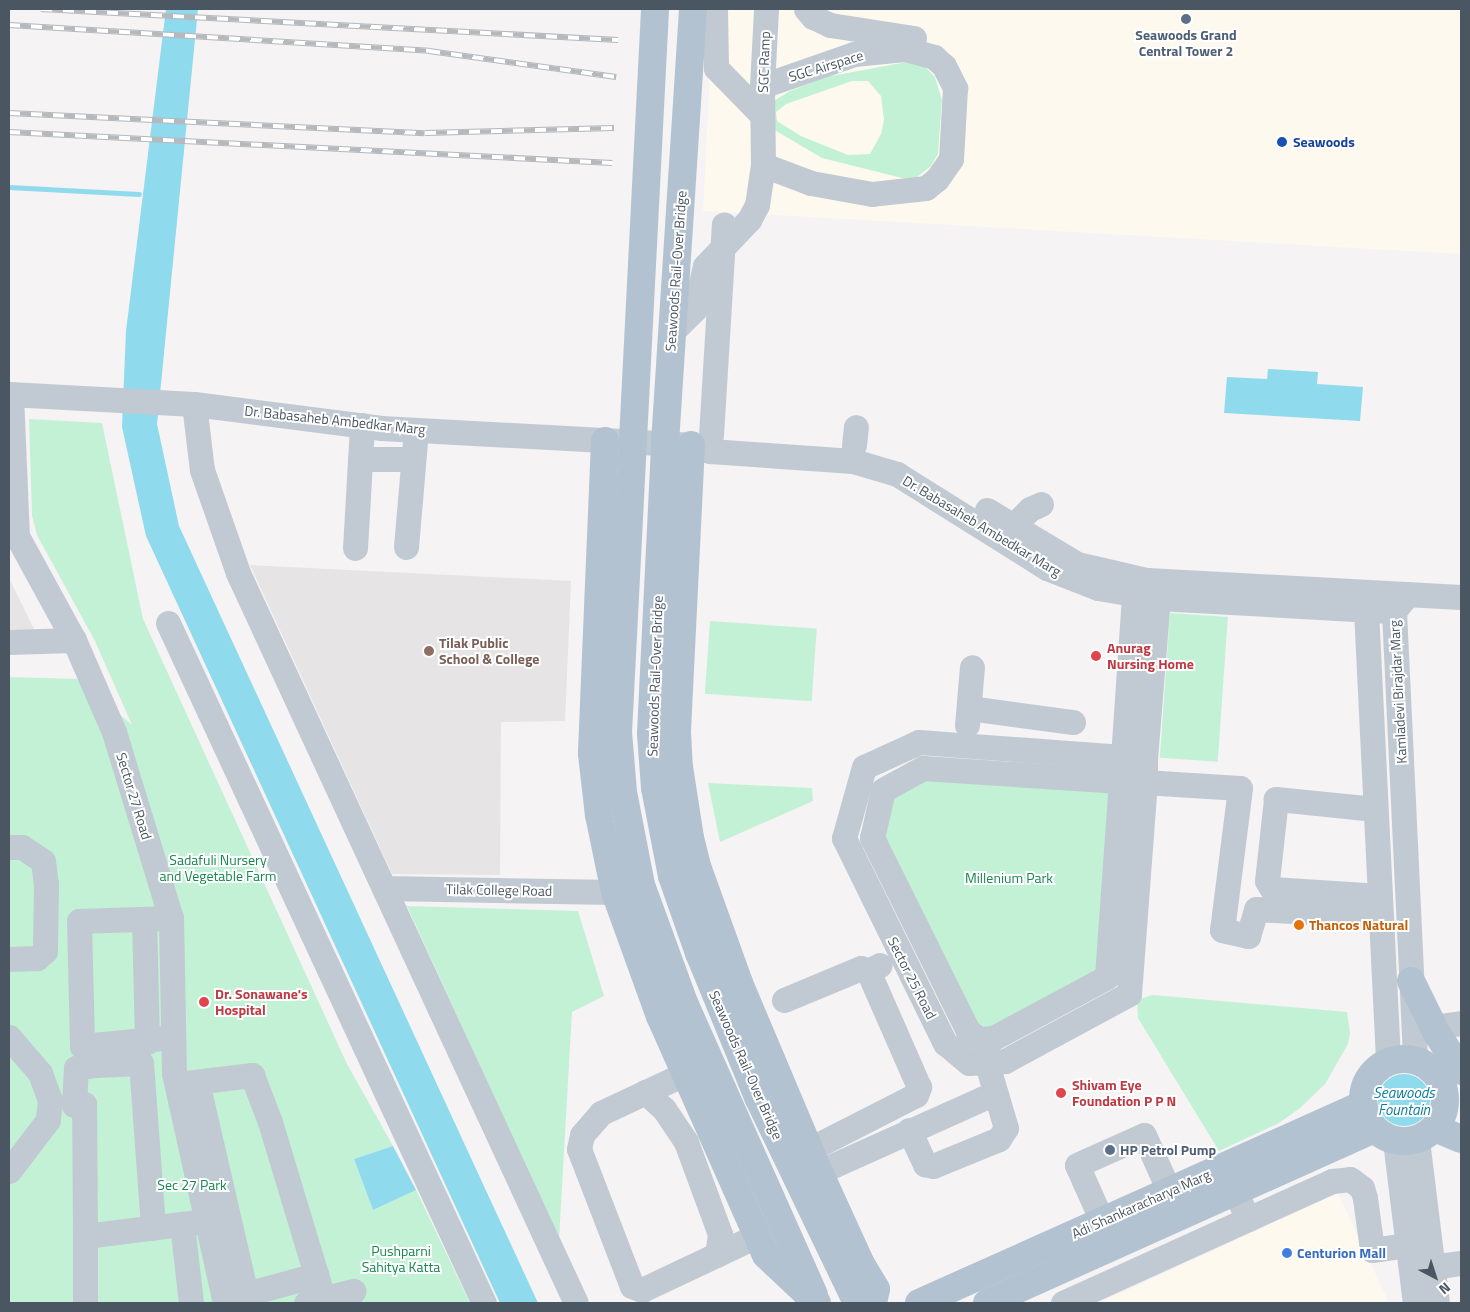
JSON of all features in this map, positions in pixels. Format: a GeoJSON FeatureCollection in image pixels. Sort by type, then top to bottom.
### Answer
{"type":"FeatureCollection","features":[{"type":"Feature","properties":{"kind":"main road"},"geometry":{"type":"LineString","coordinates":[[655,9],[618,733],[623,792],[641,885],[703,1048],[817,1303]]}},
{"type":"Feature","properties":{"kind":"main road","name":"Seawoods Rail-Over Bridge"},"geometry":{"type":"LineString","coordinates":[[693,9],[672,332],[651,733],[656,797],[672,876],[702,961],[758,1097],[857,1303]]}},
{"type":"Feature","properties":{"kind":"main road"},"geometry":{"type":"LineString","coordinates":[[701,440],[677,732],[684,802],[698,869],[724,944],[814,1160],[861,1264],[876,1289],[873,1303]]}},
{"type":"Feature","properties":{"kind":"main road"},"geometry":{"type":"LineString","coordinates":[[605,441],[592,754],[599,815],[615,892],[684,1074],[756,1236],[766,1256],[817,1303]]}},
{"type":"Feature","properties":{"kind":"main road"},"geometry":{"type":"LineString","coordinates":[[1411,981],[1433,1027],[1461,1071]]}},
{"type":"Feature","properties":{"kind":"main road"},"geometry":{"type":"LineString","coordinates":[[1405,1134],[1454,1104],[1438,1075],[1415,1060],[1388,1062],[1369,1079],[1363,1104],[1405,1134],[1461,1139]]}},
{"type":"Feature","properties":{"kind":"main road","name":"Adi Shankaracharya Marg"},"geometry":{"type":"LineString","coordinates":[[919,1303],[1363,1104]]}},
{"type":"Feature","properties":{"kind":"main road","name":"Adi Shankaracharya Marg"},"geometry":{"type":"LineString","coordinates":[[995,1302],[1235,1191],[1405,1134]]}},
{"type":"Feature","properties":{"kind":"street"},"geometry":{"type":"LineString","coordinates":[[714,9],[716,68],[762,115]]}},
{"type":"Feature","properties":{"kind":"street","name":"SGC Ramp"},"geometry":{"type":"LineString","coordinates":[[672,332],[695,309],[706,266],[749,220],[757,205],[763,165],[762,86],[766,9]]}},
{"type":"Feature","properties":{"kind":"street"},"geometry":{"type":"LineString","coordinates":[[806,9],[813,17],[830,25],[914,38]]}},
{"type":"Feature","properties":{"kind":"street","name":"SGC Airspace"},"geometry":{"type":"LineString","coordinates":[[762,86],[854,54],[905,49],[934,57],[944,66],[955,88],[951,159],[938,179],[926,188],[872,194],[811,183],[763,165]]}},
{"type":"Feature","properties":{"kind":"street"},"geometry":{"type":"LineString","coordinates":[[701,440],[724,224]]}},
{"type":"Feature","properties":{"kind":"street","name":"Dr. Babasaheb Ambedkar Marg"},"geometry":{"type":"LineString","coordinates":[[10,394],[102,397],[190,404],[362,426],[605,441],[855,436],[906,459],[1077,564],[1146,591]]}},
{"type":"Feature","properties":{"kind":"street","name":"Sector 27 Road"},"geometry":{"type":"LineString","coordinates":[[10,394],[17,536],[74,640],[114,732],[171,918],[173,1037],[187,1083],[206,1221],[226,1303]]}},
{"type":"Feature","properties":{"kind":"street"},"geometry":{"type":"LineString","coordinates":[[190,404],[202,470],[238,573],[576,1303]]}},
{"type":"Feature","properties":{"kind":"street"},"geometry":{"type":"LineString","coordinates":[[355,548],[362,426]]}},
{"type":"Feature","properties":{"kind":"street"},"geometry":{"type":"LineString","coordinates":[[406,548],[416,430]]}},
{"type":"Feature","properties":{"kind":"street","name":"Dr. Babasaheb Ambedkar Marg"},"geometry":{"type":"LineString","coordinates":[[701,440],[710,451],[853,461],[876,465],[897,474],[1062,576],[1146,591],[1387,602],[1461,597]]}},
{"type":"Feature","properties":{"kind":"street"},"geometry":{"type":"LineString","coordinates":[[360,459],[413,459]]}},
{"type":"Feature","properties":{"kind":"street"},"geometry":{"type":"LineString","coordinates":[[1020,530],[1030,509],[1040,505]]}},
{"type":"Feature","properties":{"kind":"street"},"geometry":{"type":"LineString","coordinates":[[1129,994],[1134,770],[1146,591]]}},
{"type":"Feature","properties":{"kind":"street","name":"Kamladevi Birajdar Marg"},"geometry":{"type":"LineString","coordinates":[[1387,602],[1375,810],[1388,1062]]}},
{"type":"Feature","properties":{"kind":"street","name":"Kamladevi Birajdar Marg"},"geometry":{"type":"LineString","coordinates":[[1387,602],[1415,1060]]}},
{"type":"Feature","properties":{"kind":"street"},"geometry":{"type":"LineString","coordinates":[[168,623],[484,1303]]}},
{"type":"Feature","properties":{"kind":"street"},"geometry":{"type":"LineString","coordinates":[[9,642],[74,640]]}},
{"type":"Feature","properties":{"kind":"street"},"geometry":{"type":"LineString","coordinates":[[966,745],[972,667]]}},
{"type":"Feature","properties":{"kind":"street"},"geometry":{"type":"LineString","coordinates":[[969,708],[1073,722]]}},
{"type":"Feature","properties":{"kind":"street","name":"Sector 25 Road"},"geometry":{"type":"LineString","coordinates":[[1129,994],[1005,1062],[969,1063],[945,1043],[844,838],[864,767],[919,742],[966,745],[1134,770]]}},
{"type":"Feature","properties":{"kind":"street","name":"Sector 25 Road"},"geometry":{"type":"LineString","coordinates":[[985,1038],[979,1039],[968,1031],[872,838],[883,790],[923,768],[1134,770]]}},
{"type":"Feature","properties":{"kind":"street"},"geometry":{"type":"LineString","coordinates":[[1134,770],[1240,788],[1222,930],[1248,936],[1256,909],[1380,906]]}},
{"type":"Feature","properties":{"kind":"street"},"geometry":{"type":"LineString","coordinates":[[1107,977],[1134,770]]}},
{"type":"Feature","properties":{"kind":"street"},"geometry":{"type":"LineString","coordinates":[[1375,810],[1276,800],[1267,881],[1272,889],[1380,906]]}},
{"type":"Feature","properties":{"kind":"street"},"geometry":{"type":"LineString","coordinates":[[852,811],[877,816]]}},
{"type":"Feature","properties":{"kind":"street"},"geometry":{"type":"LineString","coordinates":[[9,847],[22,847],[43,861],[46,884],[45,951],[37,958],[9,959]]}},
{"type":"Feature","properties":{"kind":"street","name":"Tilak College Road"},"geometry":{"type":"LineString","coordinates":[[384,888],[615,892]]}},
{"type":"Feature","properties":{"kind":"street"},"geometry":{"type":"LineString","coordinates":[[171,918],[80,922],[82,1046],[147,1042],[173,1037]]}},
{"type":"Feature","properties":{"kind":"street"},"geometry":{"type":"LineString","coordinates":[[144,919],[147,1042]]}},
{"type":"Feature","properties":{"kind":"street"},"geometry":{"type":"LineString","coordinates":[[868,971],[901,955]]}},
{"type":"Feature","properties":{"kind":"street"},"geometry":{"type":"LineString","coordinates":[[784,1000],[861,968],[868,971],[919,1087],[916,1096],[814,1160]]}},
{"type":"Feature","properties":{"kind":"street"},"geometry":{"type":"LineString","coordinates":[[910,1130],[925,1164],[933,1166],[999,1139],[1006,1128],[987,1064],[985,1038],[993,1038],[1107,977]]}},
{"type":"Feature","properties":{"kind":"street"},"geometry":{"type":"LineString","coordinates":[[1107,977],[1129,994]]}},
{"type":"Feature","properties":{"kind":"street"},"geometry":{"type":"LineString","coordinates":[[1433,1027],[1461,1023]]}},
{"type":"Feature","properties":{"kind":"street"},"geometry":{"type":"LineString","coordinates":[[9,1038],[40,1073],[50,1100],[48,1120],[37,1139],[9,1171]]}},
{"type":"Feature","properties":{"kind":"street"},"geometry":{"type":"LineString","coordinates":[[85,1303],[84,1104],[74,1104],[76,1068],[141,1063],[153,1228]]}},
{"type":"Feature","properties":{"kind":"street"},"geometry":{"type":"LineString","coordinates":[[684,1074],[601,1113],[582,1136],[579,1149],[632,1286],[642,1290],[756,1236]]}},
{"type":"Feature","properties":{"kind":"street"},"geometry":{"type":"LineString","coordinates":[[316,1275],[246,1294],[187,1083],[252,1075],[270,1122],[316,1275],[314,1301],[353,1291]]}},
{"type":"Feature","properties":{"kind":"street"},"geometry":{"type":"LineString","coordinates":[[645,1092],[664,1109],[686,1142],[720,1234],[717,1255]]}},
{"type":"Feature","properties":{"kind":"street"},"geometry":{"type":"LineString","coordinates":[[814,1160],[910,1130],[995,1093]]}},
{"type":"Feature","properties":{"kind":"street"},"geometry":{"type":"LineString","coordinates":[[1405,1134],[1408,1245],[1415,1303]]}},
{"type":"Feature","properties":{"kind":"street"},"geometry":{"type":"LineString","coordinates":[[1405,1134],[1432,1267],[1437,1303]]}},
{"type":"Feature","properties":{"kind":"street"},"geometry":{"type":"LineString","coordinates":[[1102,1221],[1077,1165],[1144,1135],[1169,1191]]}},
{"type":"Feature","properties":{"kind":"street"},"geometry":{"type":"LineString","coordinates":[[1062,1303],[1332,1181],[1350,1179],[1362,1188],[1372,1250],[1408,1245]]}},
{"type":"Feature","properties":{"kind":"street"},"geometry":{"type":"LineString","coordinates":[[1235,1191],[1248,1219]]}},
{"type":"Feature","properties":{"kind":"street"},"geometry":{"type":"LineString","coordinates":[[85,1236],[206,1221]]}},
{"type":"Feature","properties":{"kind":"street"},"geometry":{"type":"LineString","coordinates":[[182,1224],[191,1303]]}},
{"type":"Feature","properties":{"kind":"street"},"geometry":{"type":"LineString","coordinates":[[1432,1267],[1461,1263]]}},
{"type":"Feature","properties":{"kind":"shaded area"},"geometry":{"type":"Polygon","coordinates":[[[713,9],[1461,9],[1461,254],[703,211],[713,9]]]}},
{"type":"Feature","properties":{"kind":"shaded area","name":"Tilak Public School & College"},"geometry":{"type":"Polygon","coordinates":[[[250,565],[571,581],[565,721],[501,722],[500,875],[392,874],[250,565]]]}},
{"type":"Feature","properties":{"kind":"shaded area"},"geometry":{"type":"Polygon","coordinates":[[[9,578],[37,635],[9,635],[9,578]]]}},
{"type":"Feature","properties":{"kind":"shaded area","name":"Centurion Mall"},"geometry":{"type":"Polygon","coordinates":[[[1338,1193],[1389,1303],[1099,1303],[1338,1193]]]}},
{"type":"Feature","properties":{"kind":"green space"},"geometry":{"type":"Polygon","coordinates":[[[912,61],[922,64],[935,77],[942,100],[938,154],[931,166],[917,177],[906,179],[822,158],[771,128],[772,102],[790,91],[826,77],[912,61]],[[852,81],[786,104],[776,112],[777,121],[801,136],[848,155],[870,154],[881,134],[884,120],[881,96],[868,81],[852,81]]]}},
{"type":"Feature","properties":{"kind":"green space"},"geometry":{"type":"Polygon","coordinates":[[[29,419],[102,423],[143,619],[347,1064],[393,1146],[354,1159],[373,1210],[416,1190],[470,1303],[9,1303],[9,677],[79,679],[132,725],[95,641],[37,535],[32,515],[29,419]]]}},
{"type":"Feature","properties":{"kind":"green space"},"geometry":{"type":"Polygon","coordinates":[[[1170,613],[1228,617],[1218,762],[1160,758],[1170,613]]]}},
{"type":"Feature","properties":{"kind":"green space"},"geometry":{"type":"Polygon","coordinates":[[[710,621],[817,628],[812,701],[705,694],[710,621]]]}},
{"type":"Feature","properties":{"kind":"green space","name":"Millenium Park"},"geometry":{"type":"Polygon","coordinates":[[[927,776],[1112,789],[1100,972],[981,1031],[881,837],[889,797],[927,776]]]}},
{"type":"Feature","properties":{"kind":"green space"},"geometry":{"type":"Polygon","coordinates":[[[708,783],[812,788],[813,801],[720,842],[708,783]]]}},
{"type":"Feature","properties":{"kind":"green space"},"geometry":{"type":"Polygon","coordinates":[[[407,906],[578,911],[604,996],[572,1012],[559,1239],[407,906]]]}},
{"type":"Feature","properties":{"kind":"green space"},"geometry":{"type":"Polygon","coordinates":[[[1152,995],[1347,1012],[1350,1033],[1348,1044],[1325,1084],[1300,1108],[1279,1123],[1219,1151],[1138,1018],[1137,1000],[1152,995]]]}},
{"type":"Feature","properties":{"kind":"water"},"geometry":{"type":"Polygon","coordinates":[[[166,9],[198,9],[157,424],[179,526],[538,1303],[500,1303],[146,536],[122,427],[126,331],[166,9]]]}},
{"type":"Feature","properties":{"kind":"water"},"geometry":{"type":"Polygon","coordinates":[[[1268,369],[1318,372],[1317,384],[1363,387],[1360,421],[1224,413],[1227,377],[1267,379],[1268,369]]]}},
{"type":"Feature","properties":{"kind":"water","name":"Seawoods Fountain"},"geometry":{"type":"Polygon","coordinates":[[[1404,1074],[1414,1076],[1422,1082],[1428,1090],[1430,1100],[1428,1110],[1422,1118],[1414,1124],[1404,1126],[1394,1124],[1386,1118],[1380,1110],[1378,1100],[1380,1090],[1386,1082],[1394,1076],[1404,1074]]]}},
{"type":"Feature","properties":{"kind":"water"},"geometry":{"type":"Polygon","coordinates":[[[393,1146],[416,1190],[373,1210],[354,1159],[393,1146]]]}},
{"type":"Feature","properties":{"kind":"waterway"},"geometry":{"type":"LineString","coordinates":[[9,187],[139,194]]}},
{"type":"Feature","properties":{"kind":"railway"},"geometry":{"type":"LineString","coordinates":[[41,9],[618,40]]}},
{"type":"Feature","properties":{"kind":"railway"},"geometry":{"type":"LineString","coordinates":[[9,25],[429,51],[616,77]]}},
{"type":"Feature","properties":{"kind":"railway"},"geometry":{"type":"LineString","coordinates":[[9,113],[425,133],[614,128]]}},
{"type":"Feature","properties":{"kind":"railway"},"geometry":{"type":"LineString","coordinates":[[9,132],[612,163]]}},
{"type":"Feature","properties":{"kind":"place","name":"Seawoods Grand Central Tower 2"},"geometry":{"type":"Point","coordinates":[1186,19]}},
{"type":"Feature","properties":{"kind":"place","name":"Seawoods"},"geometry":{"type":"Point","coordinates":[1282,142]}},
{"type":"Feature","properties":{"kind":"place","name":"Tilak Public School & College"},"geometry":{"type":"Point","coordinates":[429,651]}},
{"type":"Feature","properties":{"kind":"place","name":"Anurag Nursing Home"},"geometry":{"type":"Point","coordinates":[1096,656]}},
{"type":"Feature","properties":{"kind":"place","name":"Thancos Natural"},"geometry":{"type":"Point","coordinates":[1299,925]}},
{"type":"Feature","properties":{"kind":"place","name":"Dr. Sonawane's Hospital"},"geometry":{"type":"Point","coordinates":[204,1002]}},
{"type":"Feature","properties":{"kind":"place","name":"Shivam Eye Foundation P P N"},"geometry":{"type":"Point","coordinates":[1061,1093]}},
{"type":"Feature","properties":{"kind":"place","name":"HP Petrol Pump"},"geometry":{"type":"Point","coordinates":[1110,1150]}},
{"type":"Feature","properties":{"kind":"place","name":"Centurion Mall"},"geometry":{"type":"Point","coordinates":[1287,1253]}},
{"type":"Feature","properties":{"kind":"park label","name":"Sadafuli Nursery and Vegetable Farm"},"geometry":{"type":"Point","coordinates":[218,868]}},
{"type":"Feature","properties":{"kind":"park label","name":"Sec 27 Park"},"geometry":{"type":"Point","coordinates":[192,1185]}},
{"type":"Feature","properties":{"kind":"park label","name":"Pushparni Sahitya Katta"},"geometry":{"type":"Point","coordinates":[401,1260]}}]}
